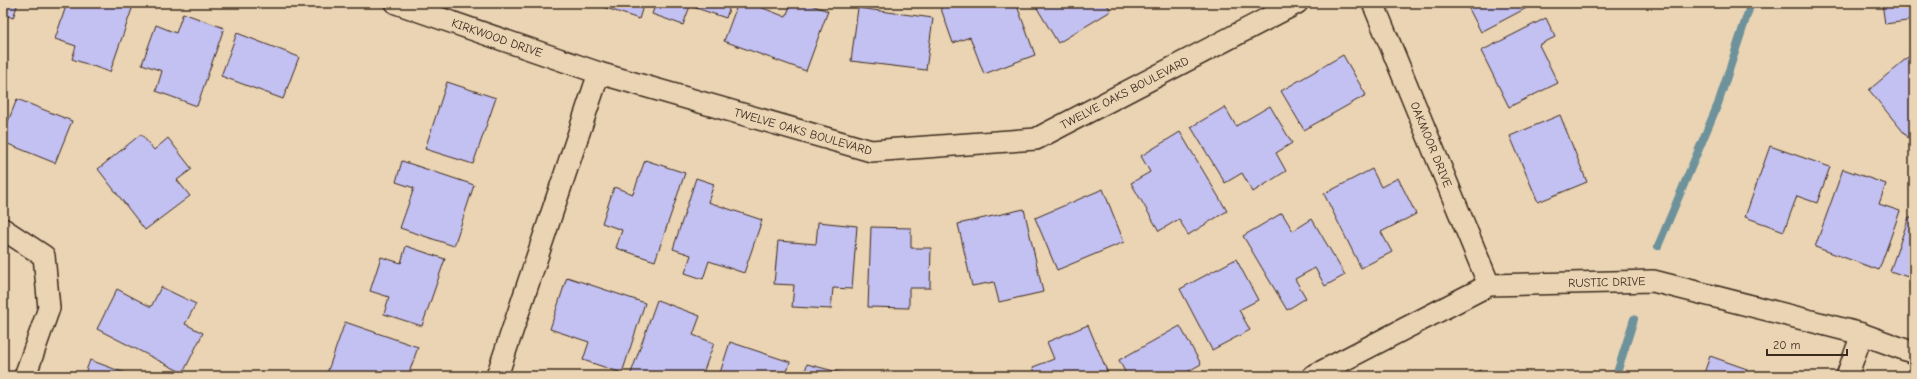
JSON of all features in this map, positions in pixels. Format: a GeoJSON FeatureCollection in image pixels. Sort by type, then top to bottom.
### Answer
{"type":"FeatureCollection","features":[{"type":"Feature","properties":{"kind":"street","name":"KIRKWOOD DRIVE"},"geometry":{"type":"LineString","coordinates":[[396,3],[600,73]]}},
{"type":"Feature","properties":{"kind":"street","name":"TWELVE OAKS BOULEVARD"},"geometry":{"type":"LineString","coordinates":[[600,73],[871,151],[1036,139],[1297,3]]}},
{"type":"Feature","properties":{"kind":"street","name":"OAKMOOR DRIVE"},"geometry":{"type":"LineString","coordinates":[[1373,3],[1489,285]]}},
{"type":"Feature","properties":{"kind":"street"},"geometry":{"type":"LineString","coordinates":[[497,376],[600,73]]}},
{"type":"Feature","properties":{"kind":"street"},"geometry":{"type":"LineString","coordinates":[[3,228],[44,256],[49,308],[25,376]]}},
{"type":"Feature","properties":{"kind":"street","name":"RUSTIC DRIVE"},"geometry":{"type":"LineString","coordinates":[[1313,376],[1489,285],[1653,280],[1862,334],[1914,353]]}},
{"type":"Feature","properties":{"kind":"street"},"geometry":{"type":"LineString","coordinates":[[1847,376],[1862,334]]}},
{"type":"Feature","properties":{"kind":"building"},"geometry":{"type":"Polygon","coordinates":[[[3,3],[18,3],[13,18],[3,14],[3,3]]]}},
{"type":"Feature","properties":{"kind":"building"},"geometry":{"type":"Polygon","coordinates":[[[67,3],[134,3],[110,72],[72,59],[76,46],[55,39],[67,3]]]}},
{"type":"Feature","properties":{"kind":"building"},"geometry":{"type":"Polygon","coordinates":[[[604,3],[644,3],[639,19],[603,7],[604,3]]]}},
{"type":"Feature","properties":{"kind":"building"},"geometry":{"type":"Polygon","coordinates":[[[656,3],[731,3],[726,18],[690,6],[683,25],[652,14],[656,3]]]}},
{"type":"Feature","properties":{"kind":"building"},"geometry":{"type":"Polygon","coordinates":[[[738,3],[750,3],[786,17],[791,3],[806,3],[828,11],[806,71],[724,41],[738,3]]]}},
{"type":"Feature","properties":{"kind":"building"},"geometry":{"type":"Polygon","coordinates":[[[947,3],[1016,3],[1035,55],[984,74],[970,37],[953,43],[940,6],[947,3]]]}},
{"type":"Feature","properties":{"kind":"building"},"geometry":{"type":"Polygon","coordinates":[[[1034,3],[1106,3],[1111,11],[1058,43],[1034,3]]]}},
{"type":"Feature","properties":{"kind":"building"},"geometry":{"type":"Polygon","coordinates":[[[1466,3],[1536,3],[1481,32],[1466,3]]]}},
{"type":"Feature","properties":{"kind":"building"},"geometry":{"type":"Polygon","coordinates":[[[1882,3],[1914,3],[1914,20],[1885,24],[1882,3]]]}},
{"type":"Feature","properties":{"kind":"building"},"geometry":{"type":"Polygon","coordinates":[[[858,8],[933,18],[926,70],[851,61],[858,8]]]}},
{"type":"Feature","properties":{"kind":"building"},"geometry":{"type":"Polygon","coordinates":[[[183,13],[224,28],[197,106],[156,91],[162,71],[142,64],[156,25],[176,33],[183,13]]]}},
{"type":"Feature","properties":{"kind":"building"},"geometry":{"type":"Polygon","coordinates":[[[1546,18],[1555,37],[1539,45],[1558,83],[1509,107],[1481,51],[1546,18]]]}},
{"type":"Feature","properties":{"kind":"building"},"geometry":{"type":"Polygon","coordinates":[[[237,33],[299,57],[283,99],[221,76],[237,33]]]}},
{"type":"Feature","properties":{"kind":"building"},"geometry":{"type":"Polygon","coordinates":[[[1914,52],[1914,145],[1869,90],[1914,52]]]}},
{"type":"Feature","properties":{"kind":"building"},"geometry":{"type":"Polygon","coordinates":[[[1343,55],[1366,95],[1304,130],[1281,91],[1343,55]]]}},
{"type":"Feature","properties":{"kind":"building"},"geometry":{"type":"Polygon","coordinates":[[[447,82],[496,98],[473,164],[425,149],[447,82]]]}},
{"type":"Feature","properties":{"kind":"building"},"geometry":{"type":"Polygon","coordinates":[[[17,99],[72,121],[55,163],[3,142],[3,134],[17,99]]]}},
{"type":"Feature","properties":{"kind":"building"},"geometry":{"type":"Polygon","coordinates":[[[1270,106],[1292,143],[1276,153],[1286,171],[1253,192],[1242,173],[1225,183],[1191,127],[1225,107],[1236,126],[1270,106]]]}},
{"type":"Feature","properties":{"kind":"building"},"geometry":{"type":"Polygon","coordinates":[[[1560,115],[1587,182],[1538,202],[1510,136],[1560,115]]]}},
{"type":"Feature","properties":{"kind":"building"},"geometry":{"type":"Polygon","coordinates":[[[1180,132],[1227,211],[1188,235],[1179,219],[1159,231],[1131,183],[1150,172],[1141,156],[1180,132]]]}},
{"type":"Feature","properties":{"kind":"building"},"geometry":{"type":"Polygon","coordinates":[[[141,134],[154,150],[168,138],[192,169],[177,180],[190,196],[145,230],[98,169],[141,134]]]}},
{"type":"Feature","properties":{"kind":"building"},"geometry":{"type":"Polygon","coordinates":[[[1770,146],[1830,167],[1817,203],[1797,196],[1784,231],[1745,217],[1770,146]]]}},
{"type":"Feature","properties":{"kind":"building"},"geometry":{"type":"Polygon","coordinates":[[[645,160],[685,173],[655,261],[616,248],[622,230],[602,223],[614,187],[633,194],[645,160]]]}},
{"type":"Feature","properties":{"kind":"building"},"geometry":{"type":"Polygon","coordinates":[[[402,161],[474,185],[454,246],[400,228],[414,188],[396,182],[402,161]]]}},
{"type":"Feature","properties":{"kind":"building"},"geometry":{"type":"Polygon","coordinates":[[[1372,169],[1381,187],[1398,178],[1416,214],[1381,232],[1392,252],[1361,268],[1324,194],[1372,169]]]}},
{"type":"Feature","properties":{"kind":"building"},"geometry":{"type":"Polygon","coordinates":[[[1843,169],[1886,184],[1879,204],[1900,211],[1879,270],[1815,247],[1843,169]]]}},
{"type":"Feature","properties":{"kind":"building"},"geometry":{"type":"Polygon","coordinates":[[[696,178],[714,184],[708,202],[762,220],[744,273],[709,261],[703,279],[685,273],[691,255],[673,249],[696,178]]]}},
{"type":"Feature","properties":{"kind":"building"},"geometry":{"type":"Polygon","coordinates":[[[1103,189],[1124,242],[1057,270],[1035,218],[1103,189]]]}},
{"type":"Feature","properties":{"kind":"building"},"geometry":{"type":"Polygon","coordinates":[[[1024,209],[1043,292],[999,302],[994,282],[972,286],[958,224],[1024,209]]]}},
{"type":"Feature","properties":{"kind":"building"},"geometry":{"type":"Polygon","coordinates":[[[1282,213],[1293,231],[1312,219],[1345,275],[1325,286],[1315,268],[1295,279],[1306,298],[1287,310],[1243,236],[1282,213]]]}},
{"type":"Feature","properties":{"kind":"building"},"geometry":{"type":"Polygon","coordinates":[[[1909,217],[1914,218],[1914,279],[1890,271],[1909,217]]]}},
{"type":"Feature","properties":{"kind":"building"},"geometry":{"type":"Polygon","coordinates":[[[818,222],[857,226],[852,289],[833,288],[831,309],[792,307],[794,285],[774,284],[778,241],[816,244],[818,222]]]}},
{"type":"Feature","properties":{"kind":"building"},"geometry":{"type":"Polygon","coordinates":[[[871,227],[911,228],[911,248],[931,248],[930,288],[909,288],[909,308],[868,307],[871,227]]]}},
{"type":"Feature","properties":{"kind":"building"},"geometry":{"type":"Polygon","coordinates":[[[406,246],[445,259],[422,326],[384,314],[389,297],[370,291],[381,257],[401,263],[406,246]]]}},
{"type":"Feature","properties":{"kind":"building"},"geometry":{"type":"Polygon","coordinates":[[[1236,259],[1258,300],[1239,310],[1250,330],[1212,350],[1180,289],[1236,259]]]}},
{"type":"Feature","properties":{"kind":"building"},"geometry":{"type":"Polygon","coordinates":[[[567,277],[645,303],[622,373],[583,360],[589,342],[550,329],[567,277]]]}},
{"type":"Feature","properties":{"kind":"building"},"geometry":{"type":"Polygon","coordinates":[[[161,287],[196,304],[185,324],[203,333],[183,373],[97,329],[117,289],[151,307],[161,287]]]}},
{"type":"Feature","properties":{"kind":"building"},"geometry":{"type":"Polygon","coordinates":[[[657,300],[700,316],[693,335],[714,343],[702,376],[630,376],[657,300]]]}},
{"type":"Feature","properties":{"kind":"building"},"geometry":{"type":"Polygon","coordinates":[[[345,322],[418,347],[408,376],[326,376],[345,322]]]}},
{"type":"Feature","properties":{"kind":"building"},"geometry":{"type":"Polygon","coordinates":[[[1088,325],[1109,376],[1036,376],[1033,367],[1054,359],[1047,342],[1088,325]]]}},
{"type":"Feature","properties":{"kind":"building"},"geometry":{"type":"Polygon","coordinates":[[[1180,326],[1201,364],[1180,376],[1127,376],[1119,360],[1180,326]]]}},
{"type":"Feature","properties":{"kind":"building"},"geometry":{"type":"Polygon","coordinates":[[[730,342],[790,362],[786,376],[719,376],[730,342]]]}},
{"type":"Feature","properties":{"kind":"building"},"geometry":{"type":"Polygon","coordinates":[[[1710,356],[1747,369],[1744,376],[1703,376],[1710,356]]]}},
{"type":"Feature","properties":{"kind":"building"},"geometry":{"type":"Polygon","coordinates":[[[90,360],[125,373],[124,376],[84,376],[90,360]]]}},
{"type":"Feature","properties":{"kind":"building"},"geometry":{"type":"Polygon","coordinates":[[[807,364],[853,376],[804,376],[807,364]]]}},
{"type":"Feature","properties":{"kind":"building"},"geometry":{"type":"Polygon","coordinates":[[[1480,370],[1484,376],[1468,376],[1480,370]]]}},
{"type":"Feature","properties":{"kind":"waterway"},"geometry":{"type":"LineString","coordinates":[[1658,246],[1718,104],[1751,3]]}},
{"type":"Feature","properties":{"kind":"waterway"},"geometry":{"type":"LineString","coordinates":[[1616,376],[1634,319]]}}]}
